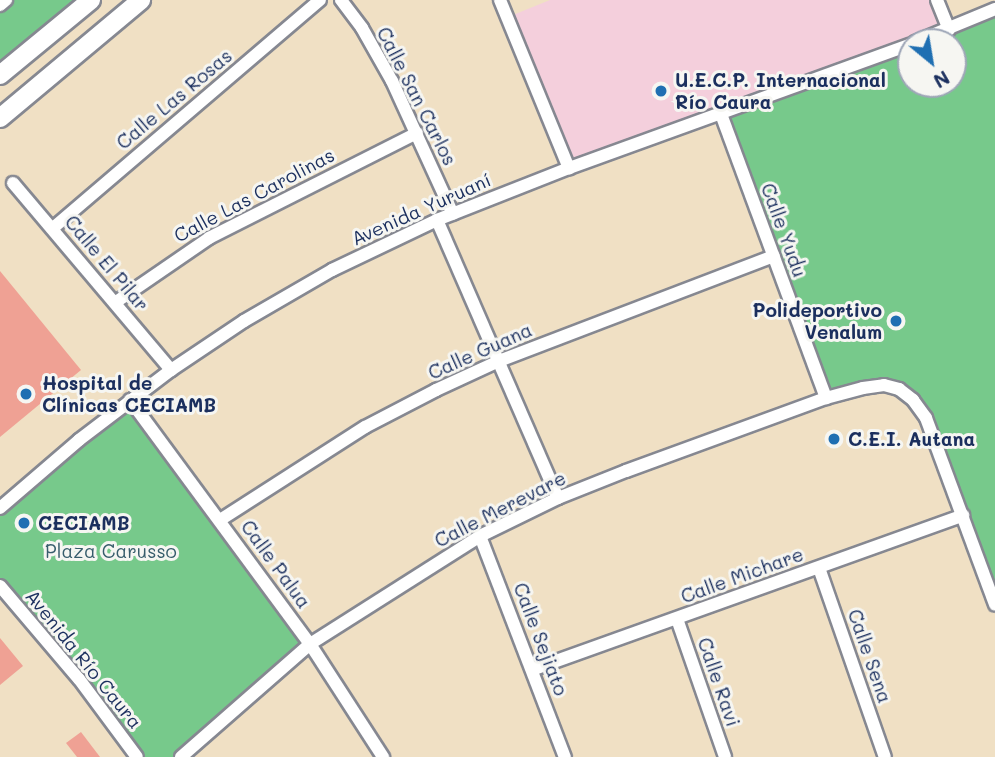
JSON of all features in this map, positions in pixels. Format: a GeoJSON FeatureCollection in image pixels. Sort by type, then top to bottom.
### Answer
{"type":"FeatureCollection","features":[{"type":"Feature","properties":{"kind":"main road"},"geometry":{"type":"LineString","coordinates":[[0,75],[91,0]]}},
{"type":"Feature","properties":{"kind":"main road"},"geometry":{"type":"LineString","coordinates":[[0,118],[141,0]]}},
{"type":"Feature","properties":{"kind":"street","name":"Calle Las Rosas"},"geometry":{"type":"LineString","coordinates":[[53,228],[320,0]]}},
{"type":"Feature","properties":{"kind":"street","name":"Calle San Carlos"},"geometry":{"type":"LineString","coordinates":[[341,0],[377,52],[453,214]]}},
{"type":"Feature","properties":{"kind":"street"},"geometry":{"type":"LineString","coordinates":[[500,0],[569,168]]}},
{"type":"Feature","properties":{"kind":"street"},"geometry":{"type":"LineString","coordinates":[[937,0],[948,28]]}},
{"type":"Feature","properties":{"kind":"street","name":"Avenida Yuruaní"},"geometry":{"type":"LineString","coordinates":[[953,28],[995,9]]}},
{"type":"Feature","properties":{"kind":"street","name":"Avenida Yuruaní"},"geometry":{"type":"LineString","coordinates":[[0,508],[130,400],[286,295],[437,220],[569,168],[897,49]]}},
{"type":"Feature","properties":{"kind":"street","name":"Calle Yudu"},"geometry":{"type":"LineString","coordinates":[[721,114],[826,398]]}},
{"type":"Feature","properties":{"kind":"street","name":"Calle Las Carolinas"},"geometry":{"type":"LineString","coordinates":[[116,302],[209,238],[417,133]]}},
{"type":"Feature","properties":{"kind":"street","name":"Calle El Pilar"},"geometry":{"type":"LineString","coordinates":[[13,184],[116,302],[171,370]]}},
{"type":"Feature","properties":{"kind":"street"},"geometry":{"type":"LineString","coordinates":[[437,220],[558,498]]}},
{"type":"Feature","properties":{"kind":"street","name":"Calle Guana"},"geometry":{"type":"LineString","coordinates":[[220,520],[365,427],[499,361],[774,256]]}},
{"type":"Feature","properties":{"kind":"street","name":"Calle Merevare"},"geometry":{"type":"LineString","coordinates":[[181,757],[310,644],[480,536],[558,498],[826,398],[884,385],[906,395],[926,418],[963,515]]}},
{"type":"Feature","properties":{"kind":"street","name":"Calle Palua"},"geometry":{"type":"LineString","coordinates":[[130,400],[310,644],[383,757]]}},
{"type":"Feature","properties":{"kind":"street"},"geometry":{"type":"LineString","coordinates":[[963,515],[995,606]]}},
{"type":"Feature","properties":{"kind":"street","name":"Calle Michare"},"geometry":{"type":"LineString","coordinates":[[534,669],[963,515]]}},
{"type":"Feature","properties":{"kind":"street","name":"Calle Sejiato"},"geometry":{"type":"LineString","coordinates":[[480,536],[534,669],[565,757]]}},
{"type":"Feature","properties":{"kind":"street","name":"Calle Sena"},"geometry":{"type":"LineString","coordinates":[[819,568],[885,757]]}},
{"type":"Feature","properties":{"kind":"street","name":"Avenida Río Caura"},"geometry":{"type":"LineString","coordinates":[[0,586],[79,679],[138,757]]}},
{"type":"Feature","properties":{"kind":"street","name":"Calle Ravi"},"geometry":{"type":"LineString","coordinates":[[677,619],[725,757]]}},
{"type":"Feature","properties":{"kind":"shaded area","name":"U.E.C.P. Internacional Río Caura"},"geometry":{"type":"Polygon","coordinates":[[[550,0],[937,0],[948,28],[897,28],[897,49],[569,168],[508,17],[550,0]]]}},
{"type":"Feature","properties":{"kind":"green space"},"geometry":{"type":"Polygon","coordinates":[[[6,0],[91,0],[0,75],[0,5],[6,0]]]}},
{"type":"Feature","properties":{"kind":"green space","name":"Polideportivo Venalum"},"geometry":{"type":"Polygon","coordinates":[[[995,9],[995,605],[936,441],[899,389],[826,398],[721,114],[897,48],[897,98],[967,98],[967,28],[949,28],[995,9]]]}},
{"type":"Feature","properties":{"kind":"green space","name":"Plaza Carusso"},"geometry":{"type":"Polygon","coordinates":[[[130,400],[310,644],[181,757],[137,757],[0,586],[0,508],[130,400]]]}},
{"type":"Feature","properties":{"kind":"building","name":"Hospital de Clínicas CECIAMB"},"geometry":{"type":"Polygon","coordinates":[[[0,271],[81,370],[0,437],[0,271]]]}},
{"type":"Feature","properties":{"kind":"building"},"geometry":{"type":"Polygon","coordinates":[[[0,638],[23,666],[0,685],[0,638]]]}},
{"type":"Feature","properties":{"kind":"building"},"geometry":{"type":"Polygon","coordinates":[[[81,732],[100,757],[77,757],[66,743],[81,732]]]}},
{"type":"Feature","properties":{"kind":"place","name":"U.E.C.P. Internacional Río Caura"},"geometry":{"type":"Point","coordinates":[661,91]}},
{"type":"Feature","properties":{"kind":"place","name":"Polideportivo Venalum"},"geometry":{"type":"Point","coordinates":[896,321]}},
{"type":"Feature","properties":{"kind":"place","name":"Hospital de Clínicas CECIAMB"},"geometry":{"type":"Point","coordinates":[26,394]}},
{"type":"Feature","properties":{"kind":"place","name":"C.E.I. Autana"},"geometry":{"type":"Point","coordinates":[834,439]}},
{"type":"Feature","properties":{"kind":"place","name":"CECIAMB"},"geometry":{"type":"Point","coordinates":[24,523]}}]}
